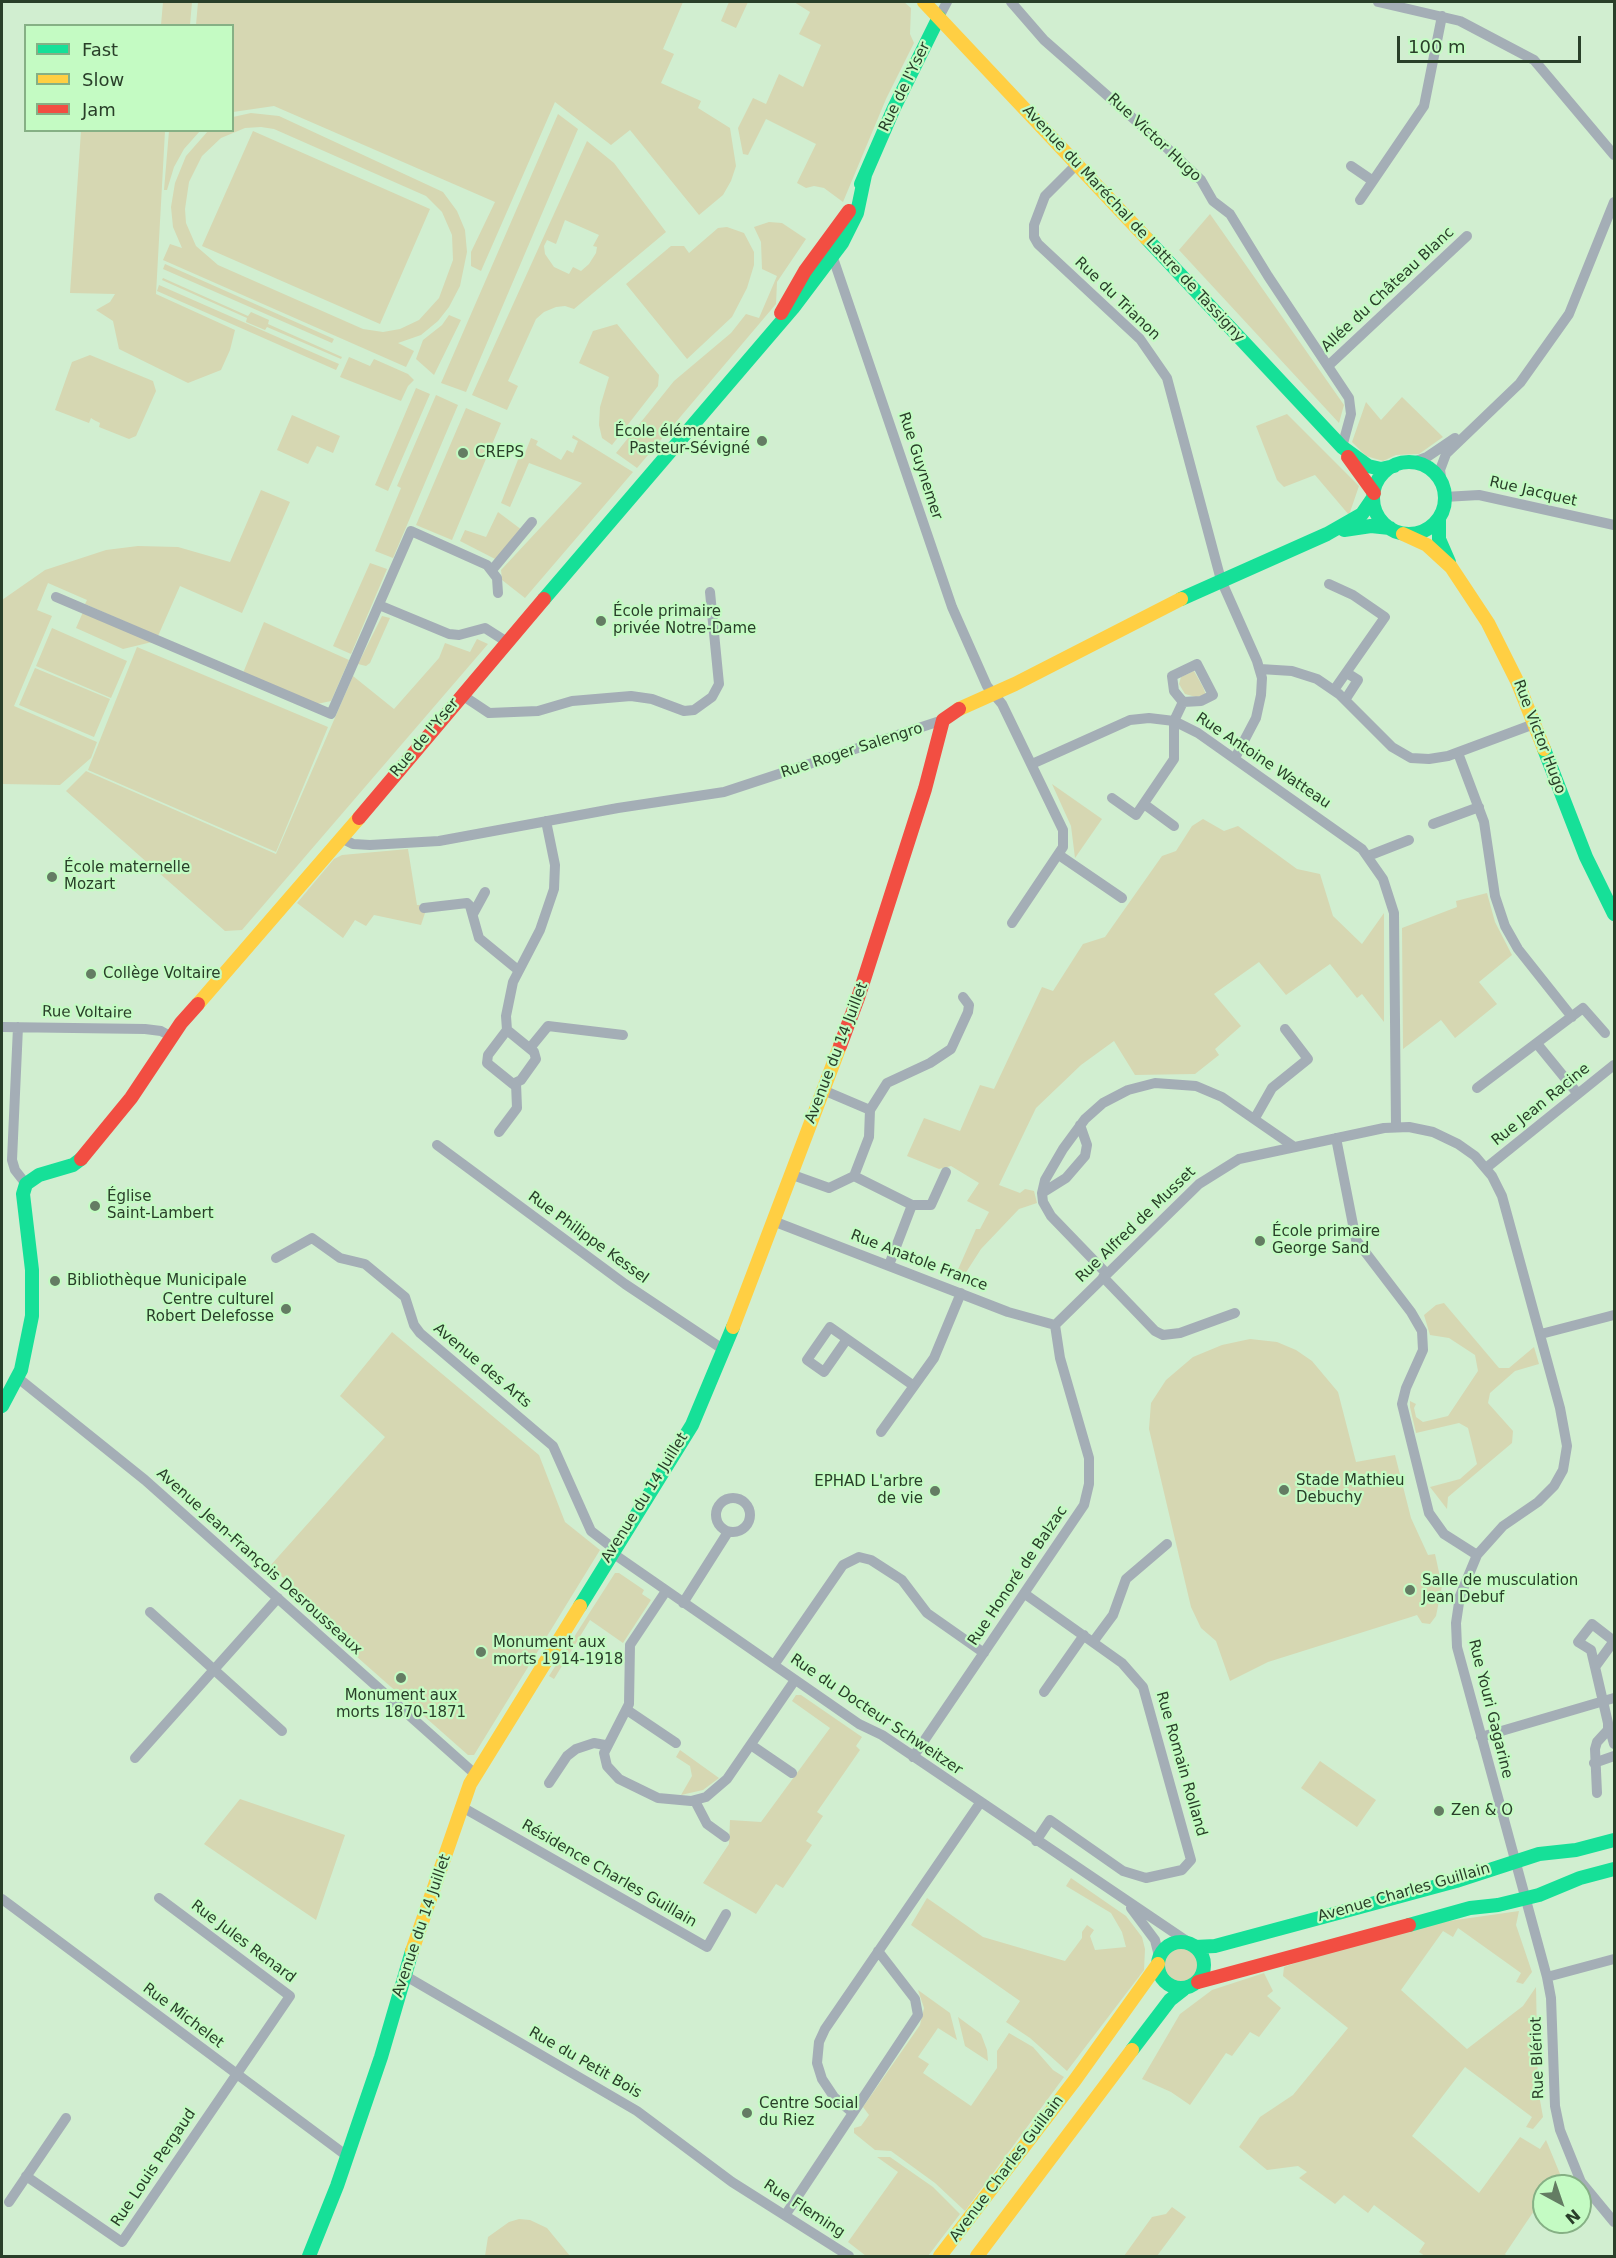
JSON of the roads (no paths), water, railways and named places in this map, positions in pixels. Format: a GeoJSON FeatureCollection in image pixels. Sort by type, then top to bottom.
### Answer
{"type":"FeatureCollection","features":[{"type":"Feature","properties":{"kind":"street","name":"Avenue du Maréchal de Lattre de Tassigny"},"geometry":{"type":"LineString","coordinates":[[924,2],[1342,447],[1362,463],[1374,468],[1394,466]]}},
{"type":"Feature","properties":{"kind":"street","name":"Rue de l'Yser"},"geometry":{"type":"LineString","coordinates":[[768,334],[805,272],[844,220],[894,108],[947,2]]}},
{"type":"Feature","properties":{"kind":"street","name":"Rue Victor Hugo"},"geometry":{"type":"LineString","coordinates":[[1011,2],[1047,43],[1061,53],[1201,180],[1213,201],[1230,214],[1351,401],[1351,414],[1342,447]]}},
{"type":"Feature","properties":{"kind":"street"},"geometry":{"type":"LineString","coordinates":[[1378,2],[1471,25],[1538,63],[1614,155]]}},
{"type":"Feature","properties":{"kind":"street"},"geometry":{"type":"LineString","coordinates":[[1360,200],[1424,106],[1442,16]]}},
{"type":"Feature","properties":{"kind":"street","name":"Rue du Trianon"},"geometry":{"type":"LineString","coordinates":[[1077,164],[1045,196],[1034,225],[1034,237],[1038,244],[1140,339],[1162,370],[1171,389],[1221,580]]}},
{"type":"Feature","properties":{"kind":"street"},"geometry":{"type":"LineString","coordinates":[[1351,166],[1373,181]]}},
{"type":"Feature","properties":{"kind":"street","name":"Rue de l'Yser"},"geometry":{"type":"LineString","coordinates":[[26,1184],[39,1175],[73,1165],[90,1149],[131,1098],[170,1036],[768,334],[794,308],[834,257],[857,213],[865,175]]}},
{"type":"Feature","properties":{"kind":"street"},"geometry":{"type":"LineString","coordinates":[[1484,416],[1429,456],[1394,466],[1380,477],[1374,496],[1378,515],[1396,531],[1424,531],[1439,518],[1443,490],[1440,470],[1444,458],[1529,373],[1569,314],[1614,201]]}},
{"type":"Feature","properties":{"kind":"street","name":"Allée du Château Blanc"},"geometry":{"type":"LineString","coordinates":[[1328,366],[1467,236]]}},
{"type":"Feature","properties":{"kind":"street","name":"Rue Guynemer"},"geometry":{"type":"LineString","coordinates":[[824,245],[834,257],[952,607],[987,686],[1002,704],[1063,830],[1064,839],[1059,855]]}},
{"type":"Feature","properties":{"kind":"street","name":"Avenue du Maréchal de Lattre de Tassigny"},"geometry":{"type":"LineString","coordinates":[[1342,447],[1374,496]]}},
{"type":"Feature","properties":{"kind":"street"},"geometry":{"type":"LineString","coordinates":[[1411,463],[1431,470],[1443,490]]}},
{"type":"Feature","properties":{"kind":"street","name":"Rue Jacquet"},"geometry":{"type":"LineString","coordinates":[[1443,490],[1479,495],[1614,525]]}},
{"type":"Feature","properties":{"kind":"street","name":"Rue Roger Salengro"},"geometry":{"type":"LineString","coordinates":[[341,838],[353,844],[422,843],[732,790],[943,720],[950,713],[1221,580],[1327,534],[1362,514],[1374,496]]}},
{"type":"Feature","properties":{"kind":"street","name":"Rue Victor Hugo"},"geometry":{"type":"LineString","coordinates":[[1439,518],[1439,539],[1451,567],[1498,641],[1534,724],[1586,857],[1614,914]]}},
{"type":"Feature","properties":{"kind":"street"},"geometry":{"type":"LineString","coordinates":[[492,570],[532,522]]}},
{"type":"Feature","properties":{"kind":"street","name":"Rue Roger Salengro"},"geometry":{"type":"LineString","coordinates":[[1327,534],[1371,526],[1396,531]]}},
{"type":"Feature","properties":{"kind":"street"},"geometry":{"type":"LineString","coordinates":[[56,597],[331,714],[411,531],[478,560],[492,570],[497,578],[498,593]]}},
{"type":"Feature","properties":{"kind":"street","name":"Rue Victor Hugo"},"geometry":{"type":"LineString","coordinates":[[1396,531],[1427,546],[1451,567]]}},
{"type":"Feature","properties":{"kind":"street"},"geometry":{"type":"LineString","coordinates":[[1221,580],[1260,669],[1262,695],[1258,711],[1244,745],[1235,758]]}},
{"type":"Feature","properties":{"kind":"street"},"geometry":{"type":"LineString","coordinates":[[1329,584],[1353,596],[1385,617],[1334,690]]}},
{"type":"Feature","properties":{"kind":"street"},"geometry":{"type":"LineString","coordinates":[[462,695],[489,713],[538,711],[572,701],[632,696],[645,697],[684,711],[694,710],[712,697],[719,684],[710,592]]}},
{"type":"Feature","properties":{"kind":"street"},"geometry":{"type":"LineString","coordinates":[[379,604],[449,634],[459,635],[486,628],[507,642]]}},
{"type":"Feature","properties":{"kind":"street"},"geometry":{"type":"LineString","coordinates":[[1260,669],[1301,673],[1334,690],[1404,755],[1429,759],[1458,753],[1534,724]]}},
{"type":"Feature","properties":{"kind":"street"},"geometry":{"type":"LineString","coordinates":[[1345,700],[1359,680],[1347,673]]}},
{"type":"Feature","properties":{"kind":"street"},"geometry":{"type":"LineString","coordinates":[[1112,798],[1137,815],[1174,759],[1174,722],[1183,702]]}},
{"type":"Feature","properties":{"kind":"street","name":"Rue Antoine Watteau"},"geometry":{"type":"LineString","coordinates":[[1032,764],[1130,720],[1149,717],[1174,722],[1198,733],[1235,758],[1340,832],[1368,856],[1387,887],[1394,913],[1396,1126]]}},
{"type":"Feature","properties":{"kind":"street","name":"Avenue du 14 Juillet"},"geometry":{"type":"LineString","coordinates":[[309,2256],[347,2157],[381,2057],[404,1975],[475,1774],[586,1598],[612,1550],[692,1425],[724,1350],[881,931],[925,789],[943,720]]}},
{"type":"Feature","properties":{"kind":"street"},"geometry":{"type":"LineString","coordinates":[[1458,753],[1479,807],[1486,835],[1495,896],[1505,926],[1518,949],[1572,1017]]}},
{"type":"Feature","properties":{"kind":"street"},"geometry":{"type":"LineString","coordinates":[[1144,804],[1174,826]]}},
{"type":"Feature","properties":{"kind":"street"},"geometry":{"type":"LineString","coordinates":[[1433,824],[1479,807]]}},
{"type":"Feature","properties":{"kind":"street"},"geometry":{"type":"LineString","coordinates":[[516,1083],[507,1082],[487,1063],[488,1055],[507,1030],[509,995],[518,970],[540,930],[554,889],[555,865],[546,821]]}},
{"type":"Feature","properties":{"kind":"street"},"geometry":{"type":"LineString","coordinates":[[1368,856],[1409,840]]}},
{"type":"Feature","properties":{"kind":"street"},"geometry":{"type":"LineString","coordinates":[[1012,923],[1059,855],[1122,898]]}},
{"type":"Feature","properties":{"kind":"street"},"geometry":{"type":"LineString","coordinates":[[472,914],[485,892]]}},
{"type":"Feature","properties":{"kind":"street"},"geometry":{"type":"LineString","coordinates":[[424,908],[461,902],[470,906],[478,938],[518,970]]}},
{"type":"Feature","properties":{"kind":"street"},"geometry":{"type":"LineString","coordinates":[[790,1174],[829,1188],[854,1176],[869,1137],[870,1110],[882,1089],[893,1079],[930,1063],[951,1049],[968,1011],[969,1005],[963,998]]}},
{"type":"Feature","properties":{"kind":"street"},"geometry":{"type":"LineString","coordinates":[[1477,1088],[1538,1045],[1583,1008],[1605,1033]]}},
{"type":"Feature","properties":{"kind":"street"},"geometry":{"type":"LineString","coordinates":[[530,1048],[548,1026],[623,1035]]}},
{"type":"Feature","properties":{"kind":"street","name":"Rue Voltaire"},"geometry":{"type":"LineString","coordinates":[[2,1027],[145,1029],[161,1031],[170,1036]]}},
{"type":"Feature","properties":{"kind":"street"},"geometry":{"type":"LineString","coordinates":[[2,1407],[18,1378],[26,1356],[33,1316],[32,1270],[23,1194],[26,1184],[15,1170],[12,1160],[18,1027]]}},
{"type":"Feature","properties":{"kind":"street"},"geometry":{"type":"LineString","coordinates":[[1255,1118],[1272,1088],[1308,1059],[1285,1029]]}},
{"type":"Feature","properties":{"kind":"street"},"geometry":{"type":"LineString","coordinates":[[499,1132],[517,1108],[516,1083],[535,1063],[536,1055],[507,1030]]}},
{"type":"Feature","properties":{"kind":"street"},"geometry":{"type":"LineString","coordinates":[[1538,1045],[1578,1094]]}},
{"type":"Feature","properties":{"kind":"street","name":"Rue Jean Racine"},"geometry":{"type":"LineString","coordinates":[[1486,1168],[1614,1065]]}},
{"type":"Feature","properties":{"kind":"street"},"geometry":{"type":"LineString","coordinates":[[1235,1313],[1180,1333],[1163,1335],[1155,1331],[1051,1216],[1043,1202],[1042,1193],[1050,1171],[1080,1125],[1096,1108],[1119,1094],[1147,1084],[1168,1082],[1206,1089],[1255,1118],[1293,1146]]}},
{"type":"Feature","properties":{"kind":"street"},"geometry":{"type":"LineString","coordinates":[[823,1090],[870,1110]]}},
{"type":"Feature","properties":{"kind":"street"},"geometry":{"type":"LineString","coordinates":[[1042,1193],[1066,1178],[1085,1156],[1087,1145],[1080,1125]]}},
{"type":"Feature","properties":{"kind":"street","name":"Rue Alfred de Musset"},"geometry":{"type":"LineString","coordinates":[[1055,1325],[1213,1173],[1239,1159],[1396,1126],[1421,1128],[1444,1137],[1476,1156],[1486,1168],[1502,1196],[1541,1334]]}},
{"type":"Feature","properties":{"kind":"street"},"geometry":{"type":"LineString","coordinates":[[1336,1138],[1356,1240],[1411,1312],[1422,1331],[1423,1350],[1406,1388],[1402,1404],[1429,1513],[1444,1534],[1477,1555]]}},
{"type":"Feature","properties":{"kind":"street","name":"Rue Philippe Kessel"},"geometry":{"type":"LineString","coordinates":[[436,1145],[625,1284],[724,1350]]}},
{"type":"Feature","properties":{"kind":"street"},"geometry":{"type":"LineString","coordinates":[[854,1176],[912,1205],[931,1205],[946,1172]]}},
{"type":"Feature","properties":{"kind":"street"},"geometry":{"type":"LineString","coordinates":[[889,1265],[912,1205]]}},
{"type":"Feature","properties":{"kind":"street","name":"Rue Anatole France"},"geometry":{"type":"LineString","coordinates":[[773,1221],[1026,1318],[1055,1325]]}},
{"type":"Feature","properties":{"kind":"street","name":"Avenue des Arts"},"geometry":{"type":"LineString","coordinates":[[276,1258],[312,1238],[340,1258],[365,1264],[405,1297],[414,1325],[420,1334],[552,1446],[591,1531],[612,1550]]}},
{"type":"Feature","properties":{"kind":"street"},"geometry":{"type":"LineString","coordinates":[[881,1432],[938,1351],[961,1293]]}},
{"type":"Feature","properties":{"kind":"street"},"geometry":{"type":"LineString","coordinates":[[1541,1334],[1614,1315]]}},
{"type":"Feature","properties":{"kind":"street","name":"Rue Honoré de Balzac"},"geometry":{"type":"LineString","coordinates":[[913,1757],[1079,1515],[1089,1484],[1087,1450],[1060,1358],[1055,1325]]}},
{"type":"Feature","properties":{"kind":"street","name":"Rue Youri Gagarine"},"geometry":{"type":"LineString","coordinates":[[1520,1880],[1459,1657],[1456,1629],[1463,1587],[1477,1555],[1503,1526],[1548,1493],[1559,1478],[1566,1462],[1567,1438],[1541,1334]]}},
{"type":"Feature","properties":{"kind":"street"},"geometry":{"type":"LineString","coordinates":[[847,1339],[914,1386]]}},
{"type":"Feature","properties":{"kind":"street","name":"Avenue Jean-François Desrousseaux"},"geometry":{"type":"LineString","coordinates":[[18,1378],[145,1480],[475,1774]]}},
{"type":"Feature","properties":{"kind":"street"},"geometry":{"type":"LineString","coordinates":[[683,1603],[729,1532]]}},
{"type":"Feature","properties":{"kind":"street"},"geometry":{"type":"LineString","coordinates":[[1044,1692],[1088,1639],[1113,1615],[1126,1578],[1167,1544]]}},
{"type":"Feature","properties":{"kind":"street","name":"Rue du Docteur Schweitzer"},"geometry":{"type":"LineString","coordinates":[[612,1550],[666,1591],[795,1680],[1193,1945]]}},
{"type":"Feature","properties":{"kind":"street"},"geometry":{"type":"LineString","coordinates":[[774,1665],[843,1565],[859,1557],[871,1560],[902,1580],[927,1613],[984,1653]]}},
{"type":"Feature","properties":{"kind":"street"},"geometry":{"type":"LineString","coordinates":[[666,1591],[630,1645],[627,1710],[605,1745],[607,1766],[626,1784],[658,1798],[695,1801],[719,1788],[795,1680]]}},
{"type":"Feature","properties":{"kind":"street","name":"Rue Romain Rolland"},"geometry":{"type":"LineString","coordinates":[[1025,1594],[1130,1670],[1146,1694],[1191,1860],[1182,1870],[1146,1878],[1132,1875],[1050,1820],[1036,1841]]}},
{"type":"Feature","properties":{"kind":"street"},"geometry":{"type":"LineString","coordinates":[[135,1758],[278,1598]]}},
{"type":"Feature","properties":{"kind":"street"},"geometry":{"type":"LineString","coordinates":[[150,1612],[282,1731]]}},
{"type":"Feature","properties":{"kind":"street"},"geometry":{"type":"LineString","coordinates":[[1595,1667],[1614,1744]]}},
{"type":"Feature","properties":{"kind":"street"},"geometry":{"type":"LineString","coordinates":[[1481,1737],[1614,1698]]}},
{"type":"Feature","properties":{"kind":"street"},"geometry":{"type":"LineString","coordinates":[[627,1710],[676,1743]]}},
{"type":"Feature","properties":{"kind":"street"},"geometry":{"type":"LineString","coordinates":[[1598,1793],[1594,1763],[1595,1746],[1609,1726]]}},
{"type":"Feature","properties":{"kind":"street"},"geometry":{"type":"LineString","coordinates":[[549,1783],[567,1756],[576,1749],[594,1743],[605,1745]]}},
{"type":"Feature","properties":{"kind":"street"},"geometry":{"type":"LineString","coordinates":[[751,1744],[792,1773]]}},
{"type":"Feature","properties":{"kind":"street"},"geometry":{"type":"LineString","coordinates":[[1594,1763],[1614,1756]]}},
{"type":"Feature","properties":{"kind":"street"},"geometry":{"type":"LineString","coordinates":[[695,1801],[707,1824],[724,1837]]}},
{"type":"Feature","properties":{"kind":"street"},"geometry":{"type":"LineString","coordinates":[[853,2113],[834,2097],[826,2085],[817,2063],[817,2048],[825,2029],[980,1803]]}},
{"type":"Feature","properties":{"kind":"street","name":"Résidence Charles Guillain"},"geometry":{"type":"LineString","coordinates":[[462,1807],[707,1947],[726,1914]]}},
{"type":"Feature","properties":{"kind":"street","name":"Avenue Charles Guillain"},"geometry":{"type":"LineString","coordinates":[[1193,1945],[1211,1946],[1456,1881],[1515,1861],[1614,1840]]}},
{"type":"Feature","properties":{"kind":"street","name":"Avenue Charles Guillain"},"geometry":{"type":"LineString","coordinates":[[1198,1982],[1470,1908],[1525,1898],[1614,1869]]}},
{"type":"Feature","properties":{"kind":"street","name":"Rue Blériot"},"geometry":{"type":"LineString","coordinates":[[1520,1880],[1551,1998],[1555,2098],[1560,2130],[1581,2182],[1614,2222]]}},
{"type":"Feature","properties":{"kind":"street","name":"Rue Jules Renard"},"geometry":{"type":"LineString","coordinates":[[159,1898],[290,1996],[236,2074]]}},
{"type":"Feature","properties":{"kind":"street","name":"Rue Michelet"},"geometry":{"type":"LineString","coordinates":[[2,1899],[347,2157]]}},
{"type":"Feature","properties":{"kind":"street","name":"Rue du Docteur Schweitzer"},"geometry":{"type":"LineString","coordinates":[[1125,1901],[1155,1940],[1158,1960]]}},
{"type":"Feature","properties":{"kind":"street"},"geometry":{"type":"LineString","coordinates":[[1173,1944],[1193,1945],[1201,1953],[1204,1964],[1198,1982],[1184,1989],[1166,1984],[1159,1975],[1158,1960],[1173,1944]]}},
{"type":"Feature","properties":{"kind":"street"},"geometry":{"type":"LineString","coordinates":[[786,2214],[918,2015],[915,1999],[878,1951]]}},
{"type":"Feature","properties":{"kind":"street"},"geometry":{"type":"LineString","coordinates":[[1547,1977],[1614,1959]]}},
{"type":"Feature","properties":{"kind":"street","name":"Avenue Charles Guillain"},"geometry":{"type":"LineString","coordinates":[[940,2256],[1140,1992],[1158,1960]]}},
{"type":"Feature","properties":{"kind":"street","name":"Rue du Petit Bois"},"geometry":{"type":"LineString","coordinates":[[404,1975],[637,2110],[743,2188]]}},
{"type":"Feature","properties":{"kind":"street","name":"Avenue Charles Guillain"},"geometry":{"type":"LineString","coordinates":[[977,2256],[1170,2000],[1184,1989]]}},
{"type":"Feature","properties":{"kind":"street","name":"Rue Louis Pergaud"},"geometry":{"type":"LineString","coordinates":[[26,2176],[122,2242],[236,2074]]}},
{"type":"Feature","properties":{"kind":"street"},"geometry":{"type":"LineString","coordinates":[[9,2202],[66,2118]]}},
{"type":"Feature","properties":{"kind":"street","name":"Rue Fleming"},"geometry":{"type":"LineString","coordinates":[[743,2188],[849,2256]]}},
{"type":"Feature","properties":{"kind":"place","name":"École élémentaire Pasteur-Sévigné"},"geometry":{"type":"Point","coordinates":[762,441]}},
{"type":"Feature","properties":{"kind":"place","name":"CREPS"},"geometry":{"type":"Point","coordinates":[463,453]}},
{"type":"Feature","properties":{"kind":"place","name":"École primaire privée Notre-Dame"},"geometry":{"type":"Point","coordinates":[601,621]}},
{"type":"Feature","properties":{"kind":"place","name":"École maternelle Mozart"},"geometry":{"type":"Point","coordinates":[52,877]}},
{"type":"Feature","properties":{"kind":"place","name":"Collège Voltaire"},"geometry":{"type":"Point","coordinates":[91,974]}},
{"type":"Feature","properties":{"kind":"place","name":"Église Saint-Lambert"},"geometry":{"type":"Point","coordinates":[95,1206]}},
{"type":"Feature","properties":{"kind":"place","name":"École primaire George Sand"},"geometry":{"type":"Point","coordinates":[1260,1241]}},
{"type":"Feature","properties":{"kind":"place","name":"Bibliothèque Municipale"},"geometry":{"type":"Point","coordinates":[55,1281]}},
{"type":"Feature","properties":{"kind":"place","name":"Centre culturel Robert Delefosse"},"geometry":{"type":"Point","coordinates":[286,1309]}},
{"type":"Feature","properties":{"kind":"place","name":"Stade Mathieu Debuchy"},"geometry":{"type":"Point","coordinates":[1284,1490]}},
{"type":"Feature","properties":{"kind":"place","name":"EPHAD L'arbre de vie"},"geometry":{"type":"Point","coordinates":[935,1491]}},
{"type":"Feature","properties":{"kind":"place","name":"Salle de musculation Jean Debuf"},"geometry":{"type":"Point","coordinates":[1410,1590]}},
{"type":"Feature","properties":{"kind":"place","name":"Monument aux morts 1914-1918"},"geometry":{"type":"Point","coordinates":[481,1652]}},
{"type":"Feature","properties":{"kind":"place","name":"Monument aux morts 1870-1871"},"geometry":{"type":"Point","coordinates":[401,1678]}},
{"type":"Feature","properties":{"kind":"place","name":"Zen & O"},"geometry":{"type":"Point","coordinates":[1439,1811]}},
{"type":"Feature","properties":{"kind":"place","name":"Centre Social du Riez"},"geometry":{"type":"Point","coordinates":[747,2113]}}]}
